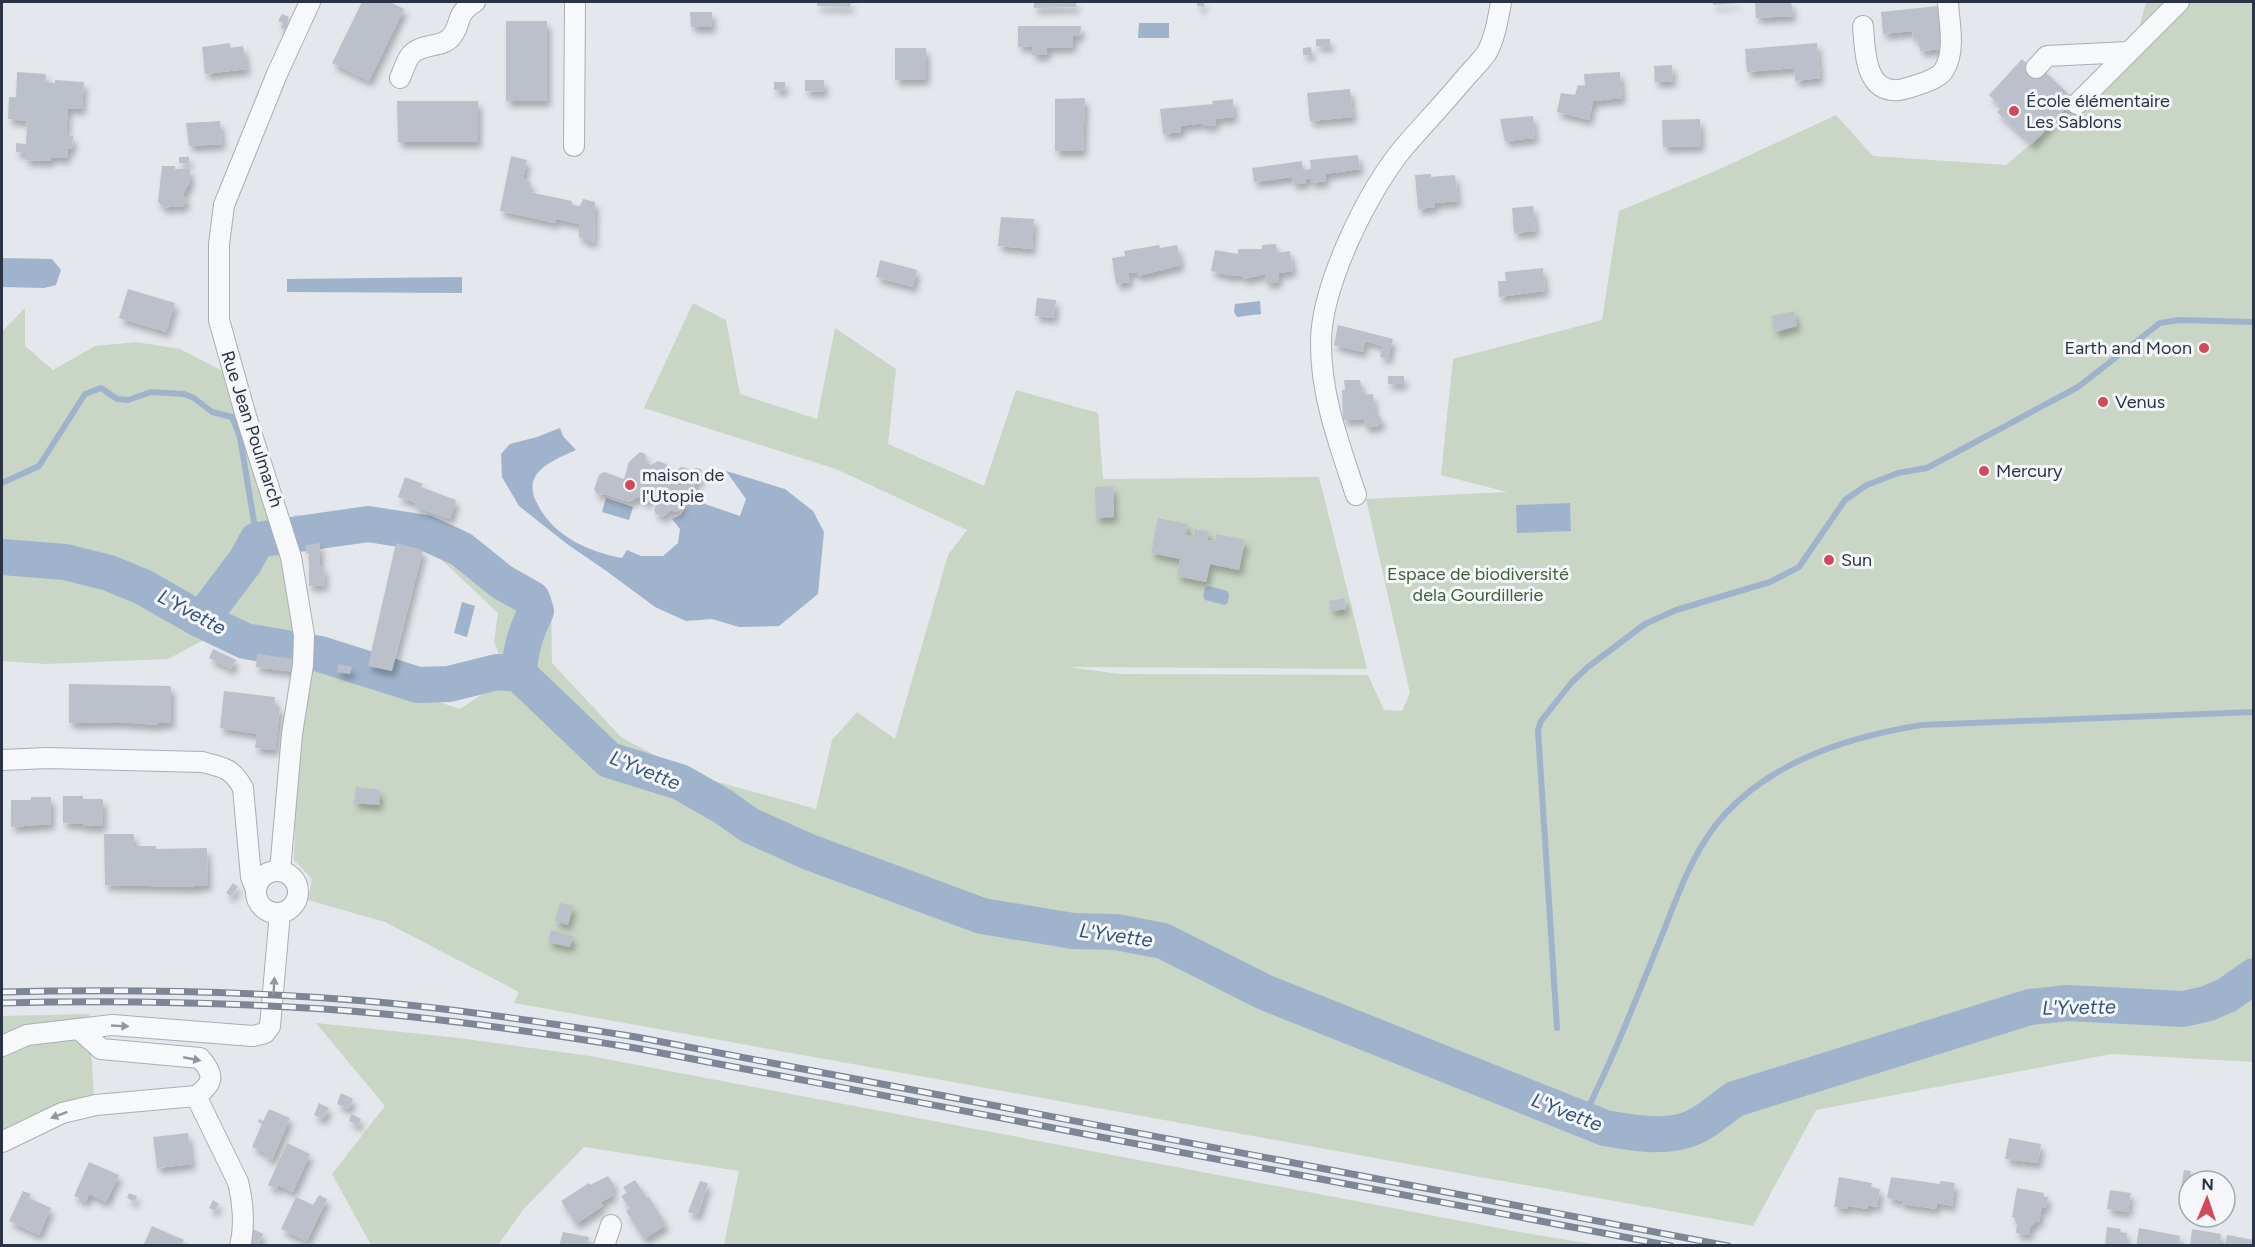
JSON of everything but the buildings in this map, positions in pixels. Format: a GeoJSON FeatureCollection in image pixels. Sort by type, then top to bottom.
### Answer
{"type":"FeatureCollection","features":[{"type":"Feature","properties":{"kind":"street","name":"Rue Jean Poulmarch"},"geometry":{"type":"LineString","coordinates":[[280,871],[292,734],[303,665],[304,635],[291,557],[283,527],[245,413],[219,320],[219,244],[224,205],[277,74],[310,2]]}},
{"type":"Feature","properties":{"kind":"street"},"geometry":{"type":"LineString","coordinates":[[400,78],[411,56],[422,47],[445,41],[452,36],[463,9],[475,2]]}},
{"type":"Feature","properties":{"kind":"street"},"geometry":{"type":"LineString","coordinates":[[574,146],[575,2]]}},
{"type":"Feature","properties":{"kind":"street"},"geometry":{"type":"LineString","coordinates":[[1356,495],[1335,432],[1325,389],[1321,344],[1326,308],[1337,269],[1375,190],[1404,148],[1436,114],[1486,53],[1497,25],[1501,2]]}},
{"type":"Feature","properties":{"kind":"street"},"geometry":{"type":"LineString","coordinates":[[1863,26],[1866,65],[1873,78],[1886,88],[1898,90],[1924,83],[1944,71],[1951,52],[1948,2]]}},
{"type":"Feature","properties":{"kind":"street"},"geometry":{"type":"LineString","coordinates":[[2077,104],[2179,2]]}},
{"type":"Feature","properties":{"kind":"street"},"geometry":{"type":"LineString","coordinates":[[2036,68],[2047,56],[2128,52]]}},
{"type":"Feature","properties":{"kind":"street"},"geometry":{"type":"LineString","coordinates":[[2,760],[47,758],[202,762],[225,768],[236,775],[243,788],[251,877],[256,897],[262,908],[280,913],[292,907],[298,895],[298,889],[292,878],[280,871],[267,874],[262,878],[256,890]]}},
{"type":"Feature","properties":{"kind":"street"},"geometry":{"type":"LineString","coordinates":[[2,1046],[27,1035],[112,1025],[254,1036],[265,1033],[270,1026],[280,913]]}},
{"type":"Feature","properties":{"kind":"street"},"geometry":{"type":"LineString","coordinates":[[2,1142],[62,1113],[96,1105],[196,1096],[208,1088],[211,1081],[209,1071],[200,1058],[101,1049],[79,1029]]}},
{"type":"Feature","properties":{"kind":"street"},"geometry":{"type":"LineString","coordinates":[[196,1096],[238,1182],[242,1221],[240,1245]]}},
{"type":"Feature","properties":{"kind":"street"},"geometry":{"type":"LineString","coordinates":[[604,1245],[611,1225]]}},
{"type":"Feature","properties":{"kind":"green space","name":"Espace de biodiversité dela Gourdillerie"},"geometry":{"type":"Polygon","coordinates":[[[2146,2],[2253,2],[2253,1062],[2111,1054],[1816,1110],[1753,1226],[514,1003],[519,992],[385,922],[308,900],[312,879],[294,860],[300,656],[204,640],[168,659],[46,664],[2,661],[2,332],[25,308],[25,346],[53,370],[95,346],[136,342],[180,349],[228,374],[281,527],[301,656],[460,709],[508,677],[494,642],[498,613],[430,549],[384,541],[297,550],[294,515],[436,523],[551,596],[552,663],[621,737],[689,774],[816,809],[832,740],[857,712],[895,739],[948,555],[967,530],[836,469],[644,408],[693,303],[726,320],[740,394],[817,419],[835,328],[896,369],[888,444],[984,486],[1016,390],[1098,413],[1103,479],[1319,477],[1367,669],[1068,667],[1119,674],[1368,675],[1384,710],[1402,711],[1410,693],[1366,499],[1507,492],[1441,475],[1453,359],[1602,320],[1619,211],[1713,172],[1836,115],[1873,156],[2006,165],[2131,60],[2146,2]],[[1113,486],[1103,487],[1114,517],[1114,516],[1113,486]],[[1159,518],[1151,552],[1180,559],[1177,576],[1206,582],[1210,564],[1239,569],[1245,541],[1216,534],[1215,541],[1207,540],[1208,531],[1195,529],[1193,537],[1186,535],[1187,524],[1159,518]]]}},
{"type":"Feature","properties":{"kind":"green space"},"geometry":{"type":"Polygon","coordinates":[[[89,1014],[94,1097],[27,1118],[2,1132],[2,1016],[89,1014]]]}},
{"type":"Feature","properties":{"kind":"green space"},"geometry":{"type":"Polygon","coordinates":[[[316,1023],[459,1038],[590,1056],[1598,1245],[724,1245],[739,1171],[584,1147],[523,1210],[498,1245],[371,1245],[332,1174],[385,1106],[316,1023]]]}},
{"type":"Feature","properties":{"kind":"water"},"geometry":{"type":"Polygon","coordinates":[[[1139,23],[1169,23],[1169,38],[1138,38],[1139,23]]]}},
{"type":"Feature","properties":{"kind":"water"},"geometry":{"type":"Polygon","coordinates":[[[2,258],[52,259],[61,270],[56,285],[44,288],[2,287],[2,258]]]}},
{"type":"Feature","properties":{"kind":"water"},"geometry":{"type":"Polygon","coordinates":[[[462,277],[462,293],[287,292],[287,279],[462,277]]]}},
{"type":"Feature","properties":{"kind":"water"},"geometry":{"type":"Polygon","coordinates":[[[1260,301],[1261,314],[1237,317],[1234,312],[1235,304],[1260,301]]]}},
{"type":"Feature","properties":{"kind":"water"},"geometry":{"type":"Polygon","coordinates":[[[560,428],[563,436],[576,450],[542,469],[534,479],[533,490],[543,513],[551,523],[572,540],[596,551],[622,558],[627,550],[641,556],[663,556],[678,543],[680,529],[672,519],[681,515],[685,508],[682,498],[697,492],[705,504],[740,516],[746,499],[726,471],[785,489],[813,511],[824,532],[818,594],[779,626],[739,627],[712,619],[686,621],[655,607],[567,544],[519,506],[502,477],[501,454],[510,444],[560,428]]]}},
{"type":"Feature","properties":{"kind":"water"},"geometry":{"type":"Polygon","coordinates":[[[606,498],[633,507],[629,520],[602,512],[606,498]]]}},
{"type":"Feature","properties":{"kind":"water"},"geometry":{"type":"Polygon","coordinates":[[[1570,503],[1571,531],[1517,533],[1516,505],[1570,503]]]}},
{"type":"Feature","properties":{"kind":"water"},"geometry":{"type":"Polygon","coordinates":[[[1209,586],[1227,591],[1228,602],[1225,605],[1205,600],[1203,596],[1205,588],[1209,586]]]}},
{"type":"Feature","properties":{"kind":"water"},"geometry":{"type":"Polygon","coordinates":[[[462,602],[475,606],[467,637],[454,633],[462,602]]]}},
{"type":"Feature","properties":{"kind":"waterway"},"geometry":{"type":"LineString","coordinates":[[1557,1028],[1538,730],[1541,721],[1572,682],[1645,624],[1676,610],[1770,582],[1799,567],[1845,500],[1867,485],[1898,473],[1927,468],[2078,387],[2160,323],[2179,320],[2254,322]]}},
{"type":"Feature","properties":{"kind":"waterway"},"geometry":{"type":"LineString","coordinates":[[2,483],[39,466],[85,394],[101,388],[117,399],[128,400],[151,392],[184,394],[194,398],[212,412],[232,417],[240,437],[257,540]]}},
{"type":"Feature","properties":{"kind":"waterway"},"geometry":{"type":"LineString","coordinates":[[201,620],[245,562],[257,540],[368,524],[426,533],[461,549],[502,582],[532,599],[536,611],[524,641],[519,674]]}},
{"type":"Feature","properties":{"kind":"waterway","name":"L'Yvette"},"geometry":{"type":"LineString","coordinates":[[2,557],[65,562],[109,573],[143,587],[201,620],[245,641],[320,654],[418,685],[449,684],[497,672],[519,674],[609,760],[680,782],[724,807],[749,825],[809,852],[982,916],[1073,931],[1116,932],[1163,941],[1264,992],[1605,1128],[1626,1132],[1660,1134],[1692,1128],[1735,1099],[2030,1007],[2068,1003],[2183,1009],[2206,1004],[2227,995],[2254,976]]}},
{"type":"Feature","properties":{"kind":"waterway"},"geometry":{"type":"LineString","coordinates":[[1583,1118],[1621,1035],[1693,860],[1726,813],[1768,778],[1792,764],[1842,743],[1922,725],[2254,712]]}},
{"type":"Feature","properties":{"kind":"railway"},"geometry":{"type":"LineString","coordinates":[[2,992],[243,993],[419,1006],[543,1023],[636,1037],[1728,1246]]}},
{"type":"Feature","properties":{"kind":"railway"},"geometry":{"type":"LineString","coordinates":[[2,1003],[203,1003],[324,1009],[519,1030],[635,1048],[1671,1246]]}},
{"type":"Feature","properties":{"kind":"place","name":"École élémentaire Les Sablons"},"geometry":{"type":"Point","coordinates":[2014,111]}},
{"type":"Feature","properties":{"kind":"place","name":"Earth and Moon"},"geometry":{"type":"Point","coordinates":[2204,348]}},
{"type":"Feature","properties":{"kind":"place","name":"Venus"},"geometry":{"type":"Point","coordinates":[2103,402]}},
{"type":"Feature","properties":{"kind":"place","name":"Mercury"},"geometry":{"type":"Point","coordinates":[1984,471]}},
{"type":"Feature","properties":{"kind":"place","name":"maison de l'Utopie"},"geometry":{"type":"Point","coordinates":[630,485]}},
{"type":"Feature","properties":{"kind":"place","name":"Sun"},"geometry":{"type":"Point","coordinates":[1829,560]}}]}
